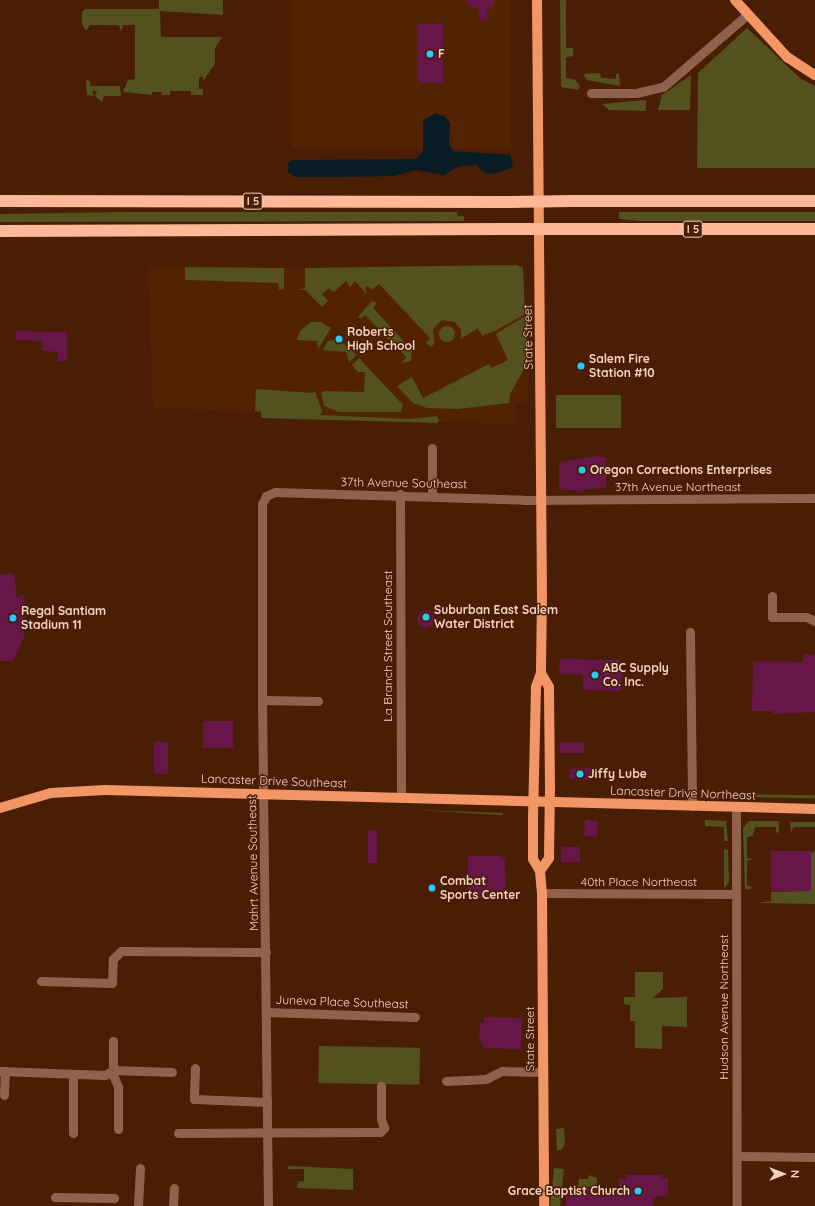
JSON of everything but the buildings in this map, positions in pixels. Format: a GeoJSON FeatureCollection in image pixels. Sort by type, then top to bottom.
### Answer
{"type":"FeatureCollection","features":[{"type":"Feature","properties":{"kind":"highway","name":"I 5"},"geometry":{"type":"LineString","coordinates":[[0,201],[815,202]]}},
{"type":"Feature","properties":{"kind":"highway","name":"I 5"},"geometry":{"type":"LineString","coordinates":[[0,231],[506,229],[815,230]]}},
{"type":"Feature","properties":{"kind":"main road","name":"State Street"},"geometry":{"type":"LineString","coordinates":[[537,0],[542,499],[541,673],[536,687],[533,859],[540,871],[542,893],[544,1206]]}},
{"type":"Feature","properties":{"kind":"main road"},"geometry":{"type":"LineString","coordinates":[[735,0],[787,57],[815,75]]}},
{"type":"Feature","properties":{"kind":"main road","name":"State Street"},"geometry":{"type":"LineString","coordinates":[[540,871],[549,858],[549,687],[541,673]]}},
{"type":"Feature","properties":{"kind":"main road","name":"Lancaster Drive Southeast"},"geometry":{"type":"LineString","coordinates":[[0,808],[33,796],[71,791],[265,794],[549,803]]}},
{"type":"Feature","properties":{"kind":"main road","name":"Lancaster Drive Northeast"},"geometry":{"type":"LineString","coordinates":[[549,803],[815,809]]}},
{"type":"Feature","properties":{"kind":"street"},"geometry":{"type":"LineString","coordinates":[[591,93],[636,93],[663,87],[748,14]]}},
{"type":"Feature","properties":{"kind":"street"},"geometry":{"type":"LineString","coordinates":[[432,448],[432,495]]}},
{"type":"Feature","properties":{"kind":"street","name":"37th Avenue Southeast"},"geometry":{"type":"LineString","coordinates":[[266,496],[275,492],[400,494],[542,499]]}},
{"type":"Feature","properties":{"kind":"street","name":"La Branch Street Southeast"},"geometry":{"type":"LineString","coordinates":[[400,494],[401,798]]}},
{"type":"Feature","properties":{"kind":"street","name":"Mahrt Avenue Southeast"},"geometry":{"type":"LineString","coordinates":[[266,496],[262,504],[262,700],[265,794],[268,1206]]}},
{"type":"Feature","properties":{"kind":"street","name":"37th Avenue Northeast"},"geometry":{"type":"LineString","coordinates":[[542,499],[815,498]]}},
{"type":"Feature","properties":{"kind":"street"},"geometry":{"type":"LineString","coordinates":[[772,596],[772,617],[806,617],[815,621]]}},
{"type":"Feature","properties":{"kind":"street"},"geometry":{"type":"LineString","coordinates":[[690,632],[692,806]]}},
{"type":"Feature","properties":{"kind":"street"},"geometry":{"type":"LineString","coordinates":[[262,700],[318,701]]}},
{"type":"Feature","properties":{"kind":"street","name":"Hudson Avenue Northeast"},"geometry":{"type":"LineString","coordinates":[[736,807],[738,1206]]}},
{"type":"Feature","properties":{"kind":"street","name":"40th Place Northeast"},"geometry":{"type":"LineString","coordinates":[[542,893],[736,894]]}},
{"type":"Feature","properties":{"kind":"street"},"geometry":{"type":"LineString","coordinates":[[42,981],[112,983],[116,953],[266,952]]}},
{"type":"Feature","properties":{"kind":"street","name":"Juneva Place Southeast"},"geometry":{"type":"LineString","coordinates":[[267,1012],[415,1017]]}},
{"type":"Feature","properties":{"kind":"street"},"geometry":{"type":"LineString","coordinates":[[113,1041],[113,1070],[118,1087],[118,1129]]}},
{"type":"Feature","properties":{"kind":"street"},"geometry":{"type":"LineString","coordinates":[[195,1068],[194,1099],[267,1102]]}},
{"type":"Feature","properties":{"kind":"street"},"geometry":{"type":"LineString","coordinates":[[4,1095],[2,1071],[105,1075],[113,1070],[172,1072]]}},
{"type":"Feature","properties":{"kind":"street"},"geometry":{"type":"LineString","coordinates":[[446,1080],[486,1079],[502,1071],[543,1072]]}},
{"type":"Feature","properties":{"kind":"street"},"geometry":{"type":"LineString","coordinates":[[73,1074],[73,1133]]}},
{"type":"Feature","properties":{"kind":"street"},"geometry":{"type":"LineString","coordinates":[[178,1133],[267,1134],[382,1132],[381,1086]]}},
{"type":"Feature","properties":{"kind":"street"},"geometry":{"type":"LineString","coordinates":[[737,1156],[815,1157]]}},
{"type":"Feature","properties":{"kind":"street"},"geometry":{"type":"LineString","coordinates":[[138,1206],[140,1168]]}},
{"type":"Feature","properties":{"kind":"street"},"geometry":{"type":"LineString","coordinates":[[174,1188],[174,1206]]}},
{"type":"Feature","properties":{"kind":"street"},"geometry":{"type":"LineString","coordinates":[[55,1198],[73,1202],[114,1198]]}},
{"type":"Feature","properties":{"kind":"shaded area"},"geometry":{"type":"Polygon","coordinates":[[[159,0],[223,0],[223,15],[160,11],[161,37],[222,37],[215,48],[215,64],[203,81],[203,77],[199,77],[199,89],[203,89],[203,95],[191,95],[191,91],[170,91],[170,95],[162,95],[161,92],[152,92],[152,95],[123,92],[128,80],[135,79],[135,25],[123,25],[121,31],[119,25],[90,25],[86,31],[82,24],[82,12],[85,9],[159,9],[159,0]]]}},
{"type":"Feature","properties":{"kind":"shaded area"},"geometry":{"type":"Polygon","coordinates":[[[292,0],[511,0],[511,149],[292,149],[292,0]]]}},
{"type":"Feature","properties":{"kind":"shaded area"},"geometry":{"type":"Polygon","coordinates":[[[560,0],[566,0],[566,48],[573,48],[573,56],[566,57],[566,78],[574,79],[580,86],[578,90],[561,87],[560,0]]]}},
{"type":"Feature","properties":{"kind":"shaded area"},"geometry":{"type":"Polygon","coordinates":[[[747,28],[801,79],[815,86],[815,168],[697,168],[698,73],[747,28]]]}},
{"type":"Feature","properties":{"kind":"shaded area"},"geometry":{"type":"Polygon","coordinates":[[[600,73],[601,78],[616,79],[616,74],[619,74],[620,86],[587,80],[583,74],[600,73]]]}},
{"type":"Feature","properties":{"kind":"shaded area"},"geometry":{"type":"Polygon","coordinates":[[[691,75],[690,110],[658,110],[662,95],[691,75]]]}},
{"type":"Feature","properties":{"kind":"shaded area"},"geometry":{"type":"Polygon","coordinates":[[[86,80],[90,81],[90,86],[120,86],[121,96],[104,96],[102,102],[95,96],[97,91],[92,91],[94,96],[87,95],[86,80]]]}},
{"type":"Feature","properties":{"kind":"shaded area"},"geometry":{"type":"Polygon","coordinates":[[[646,100],[646,111],[609,110],[602,104],[646,100]]]}},
{"type":"Feature","properties":{"kind":"shaded area"},"geometry":{"type":"Polygon","coordinates":[[[127,212],[457,212],[458,216],[464,216],[464,221],[0,222],[0,214],[127,212]]]}},
{"type":"Feature","properties":{"kind":"shaded area"},"geometry":{"type":"Polygon","coordinates":[[[619,212],[815,212],[815,221],[642,221],[619,219],[619,212]]]}},
{"type":"Feature","properties":{"kind":"shaded area","name":"Roberts High School"},"geometry":{"type":"Polygon","coordinates":[[[517,265],[523,268],[528,396],[525,403],[516,404],[516,424],[261,418],[261,412],[153,408],[148,266],[284,268],[517,265]]]}},
{"type":"Feature","properties":{"kind":"shaded area"},"geometry":{"type":"Polygon","coordinates":[[[517,265],[523,268],[525,314],[495,331],[482,336],[478,328],[461,339],[461,330],[455,322],[442,320],[433,329],[434,344],[431,347],[426,343],[430,338],[379,284],[372,290],[368,286],[365,288],[367,294],[355,281],[350,287],[346,281],[334,292],[329,288],[322,294],[328,301],[322,307],[305,290],[299,290],[305,288],[305,268],[517,265]]]}},
{"type":"Feature","properties":{"kind":"shaded area"},"geometry":{"type":"Polygon","coordinates":[[[185,267],[284,268],[284,289],[279,290],[278,283],[185,280],[185,267]]]}},
{"type":"Feature","properties":{"kind":"shaded area"},"geometry":{"type":"Polygon","coordinates":[[[372,301],[377,303],[373,308],[412,350],[411,361],[402,363],[406,357],[365,315],[361,319],[358,317],[372,301]]]}},
{"type":"Feature","properties":{"kind":"shaded area"},"geometry":{"type":"Polygon","coordinates":[[[525,316],[528,362],[510,394],[509,403],[458,409],[427,408],[413,403],[397,386],[412,377],[423,398],[489,364],[491,368],[508,360],[496,334],[525,316]]]}},
{"type":"Feature","properties":{"kind":"shaded area"},"geometry":{"type":"Polygon","coordinates":[[[311,322],[321,322],[331,328],[318,349],[317,341],[297,340],[300,331],[311,322]]]}},
{"type":"Feature","properties":{"kind":"shaded area"},"geometry":{"type":"Polygon","coordinates":[[[447,326],[453,328],[455,334],[453,340],[447,342],[441,340],[439,334],[441,328],[447,326]]]}},
{"type":"Feature","properties":{"kind":"shaded area"},"geometry":{"type":"Polygon","coordinates":[[[338,339],[357,355],[349,362],[346,352],[323,350],[328,341],[338,339]]]}},
{"type":"Feature","properties":{"kind":"shaded area"},"geometry":{"type":"Polygon","coordinates":[[[359,358],[403,405],[401,412],[339,412],[324,406],[321,392],[364,392],[365,372],[358,372],[352,365],[359,358]]]}},
{"type":"Feature","properties":{"kind":"shaded area"},"geometry":{"type":"Polygon","coordinates":[[[256,389],[313,393],[315,391],[322,411],[320,415],[411,419],[437,416],[439,420],[438,423],[261,418],[261,412],[255,411],[256,389]]]}},
{"type":"Feature","properties":{"kind":"shaded area"},"geometry":{"type":"Polygon","coordinates":[[[556,395],[621,395],[621,428],[556,428],[556,395]]]}},
{"type":"Feature","properties":{"kind":"shaded area"},"geometry":{"type":"Polygon","coordinates":[[[738,794],[815,795],[815,798],[738,797],[738,794]]]}},
{"type":"Feature","properties":{"kind":"shaded area"},"geometry":{"type":"Polygon","coordinates":[[[412,810],[503,813],[503,815],[412,810]]]}},
{"type":"Feature","properties":{"kind":"shaded area"},"geometry":{"type":"Polygon","coordinates":[[[705,820],[726,821],[728,841],[724,841],[724,827],[705,826],[705,820]]]}},
{"type":"Feature","properties":{"kind":"shaded area"},"geometry":{"type":"Polygon","coordinates":[[[749,821],[779,821],[779,832],[776,833],[776,827],[755,827],[753,836],[747,837],[747,858],[753,859],[747,861],[747,885],[754,888],[745,890],[743,828],[749,821]]]}},
{"type":"Feature","properties":{"kind":"shaded area"},"geometry":{"type":"Polygon","coordinates":[[[790,822],[815,822],[815,827],[793,827],[791,833],[790,822]]]}},
{"type":"Feature","properties":{"kind":"shaded area"},"geometry":{"type":"Polygon","coordinates":[[[724,849],[728,850],[729,882],[724,888],[724,849]]]}},
{"type":"Feature","properties":{"kind":"shaded area"},"geometry":{"type":"Polygon","coordinates":[[[815,851],[815,904],[756,903],[771,901],[771,892],[811,891],[811,853],[815,851]]]}},
{"type":"Feature","properties":{"kind":"shaded area"},"geometry":{"type":"Polygon","coordinates":[[[635,972],[663,972],[663,989],[653,998],[687,997],[687,1027],[662,1026],[662,1049],[635,1048],[635,1021],[630,1021],[630,1005],[624,1004],[624,997],[635,997],[635,972]]]}},
{"type":"Feature","properties":{"kind":"shaded area"},"geometry":{"type":"Polygon","coordinates":[[[319,1046],[420,1048],[419,1085],[318,1083],[319,1046]]]}},
{"type":"Feature","properties":{"kind":"shaded area"},"geometry":{"type":"Polygon","coordinates":[[[564,1128],[565,1144],[561,1150],[557,1150],[556,1129],[564,1128]]]}},
{"type":"Feature","properties":{"kind":"shaded area"},"geometry":{"type":"Polygon","coordinates":[[[288,1166],[353,1169],[353,1190],[297,1188],[298,1182],[304,1181],[304,1169],[287,1169],[288,1166]]]}},
{"type":"Feature","properties":{"kind":"shaded area"},"geometry":{"type":"Polygon","coordinates":[[[554,1168],[564,1169],[560,1206],[550,1206],[554,1168]]]}},
{"type":"Feature","properties":{"kind":"shaded area"},"geometry":{"type":"Polygon","coordinates":[[[589,1175],[597,1178],[597,1187],[578,1187],[579,1179],[588,1179],[589,1175]]]}},
{"type":"Feature","properties":{"kind":"water"},"geometry":{"type":"Polygon","coordinates":[[[435,113],[445,117],[450,123],[449,144],[453,151],[510,155],[513,165],[510,169],[492,174],[485,173],[476,165],[459,166],[444,175],[416,170],[394,176],[295,177],[288,172],[288,163],[292,160],[416,159],[423,151],[423,121],[435,113]]]}},
{"type":"Feature","properties":{"kind":"place","name":"F"},"geometry":{"type":"Point","coordinates":[430,54]}},
{"type":"Feature","properties":{"kind":"place","name":"Roberts High School"},"geometry":{"type":"Point","coordinates":[339,339]}},
{"type":"Feature","properties":{"kind":"place","name":"Salem Fire Station #10"},"geometry":{"type":"Point","coordinates":[581,366]}},
{"type":"Feature","properties":{"kind":"place","name":"Oregon Corrections Enterprises"},"geometry":{"type":"Point","coordinates":[582,470]}},
{"type":"Feature","properties":{"kind":"place","name":"Suburban East Salem Water District"},"geometry":{"type":"Point","coordinates":[426,617]}},
{"type":"Feature","properties":{"kind":"place","name":"Regal Santiam Stadium 11"},"geometry":{"type":"Point","coordinates":[13,618]}},
{"type":"Feature","properties":{"kind":"place","name":"ABC Supply Co. Inc."},"geometry":{"type":"Point","coordinates":[595,675]}},
{"type":"Feature","properties":{"kind":"place","name":"Jiffy Lube"},"geometry":{"type":"Point","coordinates":[580,774]}},
{"type":"Feature","properties":{"kind":"place","name":"Combat Sports Center"},"geometry":{"type":"Point","coordinates":[432,888]}},
{"type":"Feature","properties":{"kind":"place","name":"Grace Baptist Church"},"geometry":{"type":"Point","coordinates":[638,1191]}}]}
